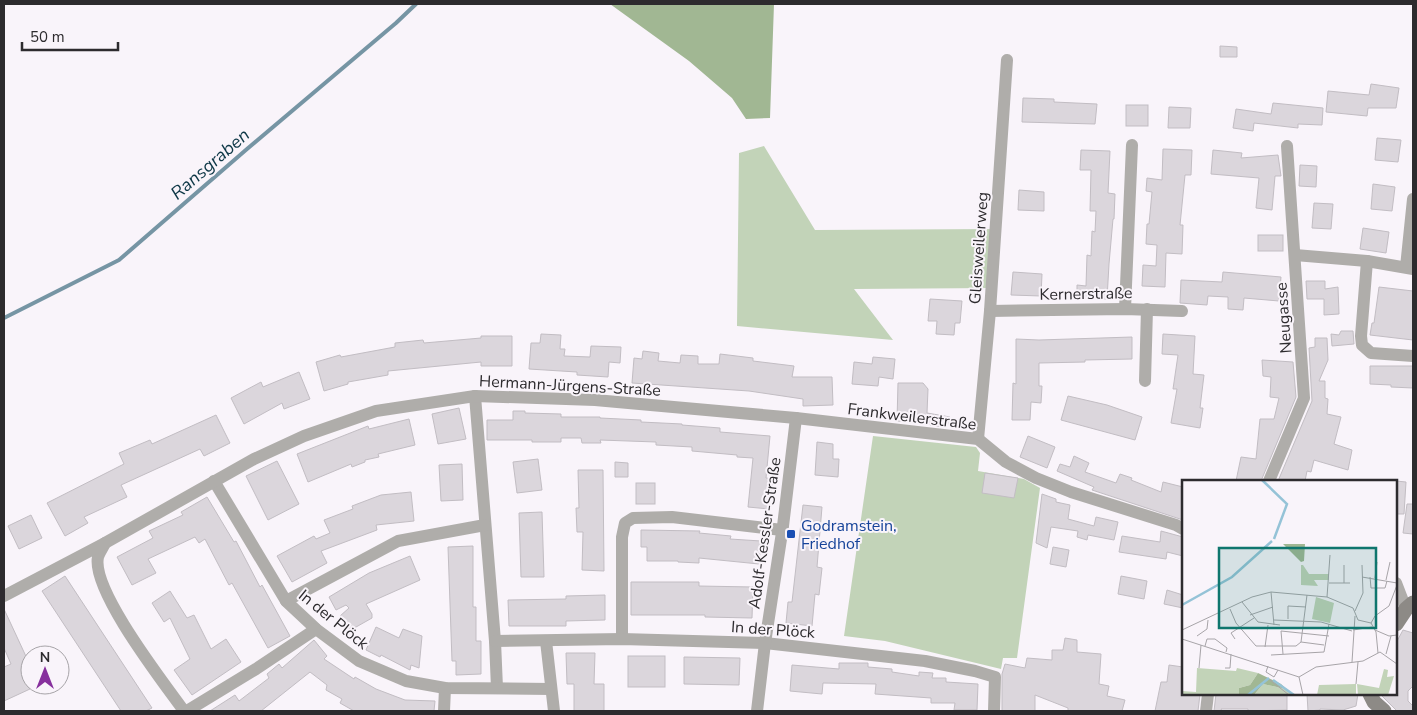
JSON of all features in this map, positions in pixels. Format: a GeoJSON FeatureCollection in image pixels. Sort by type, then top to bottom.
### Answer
{"type":"FeatureCollection","features":[{"type":"Feature","properties":{"kind":"street","name":"Gleisweilerweg"},"geometry":{"type":"LineString","coordinates":[[978,439],[990,311],[1007,60]]}},
{"type":"Feature","properties":{"kind":"street"},"geometry":{"type":"LineString","coordinates":[[1125,309],[1132,146]]}},
{"type":"Feature","properties":{"kind":"street","name":"Neugasse"},"geometry":{"type":"LineString","coordinates":[[1269,480],[1304,398],[1287,146]]}},
{"type":"Feature","properties":{"kind":"street"},"geometry":{"type":"LineString","coordinates":[[1295,255],[1367,261],[1409,268],[1413,199]]}},
{"type":"Feature","properties":{"kind":"street"},"geometry":{"type":"LineString","coordinates":[[1367,261],[1361,336],[1362,345],[1371,353],[1413,356]]}},
{"type":"Feature","properties":{"kind":"street","name":"Kernerstraße"},"geometry":{"type":"LineString","coordinates":[[990,311],[1125,309],[1182,311]]}},
{"type":"Feature","properties":{"kind":"street"},"geometry":{"type":"LineString","coordinates":[[1145,381],[1147,309]]}},
{"type":"Feature","properties":{"kind":"street"},"geometry":{"type":"LineString","coordinates":[[476,396],[497,688]]}},
{"type":"Feature","properties":{"kind":"street","name":"Hermann-Jürgens-Straße"},"geometry":{"type":"LineString","coordinates":[[4,596],[105,543],[254,459],[304,436],[376,411],[476,396],[594,400],[796,418]]}},
{"type":"Feature","properties":{"kind":"street","name":"Frankweilerstraße"},"geometry":{"type":"LineString","coordinates":[[796,418],[978,439],[1006,462],[1036,478],[1071,492],[1176,524],[1182,528]]}},
{"type":"Feature","properties":{"kind":"street","name":"Adolf-Kessler-Straße"},"geometry":{"type":"LineString","coordinates":[[757,711],[796,418]]}},
{"type":"Feature","properties":{"kind":"street","name":"In der Plöck"},"geometry":{"type":"LineString","coordinates":[[214,481],[286,601],[316,629],[359,661],[406,681],[445,688],[551,689]]}},
{"type":"Feature","properties":{"kind":"street"},"geometry":{"type":"LineString","coordinates":[[622,639],[622,537],[625,523],[633,518],[672,517],[782,530]]}},
{"type":"Feature","properties":{"kind":"street"},"geometry":{"type":"LineString","coordinates":[[286,601],[398,541],[485,524]]}},
{"type":"Feature","properties":{"kind":"street"},"geometry":{"type":"LineString","coordinates":[[105,543],[98,558],[100,573],[106,591],[123,622],[186,711],[256,669],[316,629]]}},
{"type":"Feature","properties":{"kind":"street"},"geometry":{"type":"LineString","coordinates":[[1397,585],[1410,606],[1397,623]]}},
{"type":"Feature","properties":{"kind":"street","name":"In der Plöck"},"geometry":{"type":"LineString","coordinates":[[495,642],[622,639],[765,642],[924,661],[995,677],[994,711]]}},
{"type":"Feature","properties":{"kind":"street"},"geometry":{"type":"LineString","coordinates":[[546,641],[554,711]]}},
{"type":"Feature","properties":{"kind":"street"},"geometry":{"type":"LineString","coordinates":[[444,711],[445,688]]}},
{"type":"Feature","properties":{"kind":"street"},"geometry":{"type":"LineString","coordinates":[[1206,711],[1208,695]]}},
{"type":"Feature","properties":{"kind":"street"},"geometry":{"type":"LineString","coordinates":[[1370,695],[1374,702],[1384,711]]}},
{"type":"Feature","properties":{"kind":"green space"},"geometry":{"type":"Polygon","coordinates":[[[610,4],[774,4],[770,118],[746,119],[732,98],[689,61],[610,4]]]}},
{"type":"Feature","properties":{"kind":"green space"},"geometry":{"type":"Polygon","coordinates":[[[764,146],[815,230],[996,229],[992,288],[854,289],[893,340],[737,326],[739,153],[764,146]]]}},
{"type":"Feature","properties":{"kind":"green space"},"geometry":{"type":"Polygon","coordinates":[[[873,436],[976,447],[980,453],[978,471],[1024,479],[1040,488],[1017,658],[1003,658],[1001,669],[885,641],[844,636],[873,436]]]}},
{"type":"Feature","properties":{"kind":"building"},"geometry":{"type":"Polygon","coordinates":[[[1220,46],[1237,47],[1237,57],[1220,57],[1220,46]]]}},
{"type":"Feature","properties":{"kind":"building"},"geometry":{"type":"Polygon","coordinates":[[[1371,84],[1399,88],[1396,108],[1368,108],[1367,116],[1326,112],[1328,91],[1369,95],[1371,84]]]}},
{"type":"Feature","properties":{"kind":"building"},"geometry":{"type":"Polygon","coordinates":[[[1023,98],[1054,99],[1054,102],[1097,104],[1095,124],[1022,122],[1023,98]]]}},
{"type":"Feature","properties":{"kind":"building"},"geometry":{"type":"Polygon","coordinates":[[[1273,103],[1323,108],[1322,125],[1298,124],[1298,128],[1254,123],[1253,131],[1233,128],[1236,109],[1271,114],[1273,103]]]}},
{"type":"Feature","properties":{"kind":"building"},"geometry":{"type":"Polygon","coordinates":[[[1126,105],[1148,105],[1148,126],[1126,126],[1126,105]]]}},
{"type":"Feature","properties":{"kind":"building"},"geometry":{"type":"Polygon","coordinates":[[[1169,107],[1191,108],[1190,128],[1168,128],[1169,107]]]}},
{"type":"Feature","properties":{"kind":"building"},"geometry":{"type":"Polygon","coordinates":[[[1377,138],[1401,140],[1398,162],[1375,160],[1377,138]]]}},
{"type":"Feature","properties":{"kind":"building"},"geometry":{"type":"Polygon","coordinates":[[[1163,149],[1192,150],[1191,175],[1185,175],[1180,225],[1183,225],[1182,254],[1166,253],[1165,287],[1142,286],[1143,265],[1156,266],[1157,245],[1146,244],[1152,192],[1146,191],[1147,178],[1162,180],[1163,149]]]}},
{"type":"Feature","properties":{"kind":"building"},"geometry":{"type":"Polygon","coordinates":[[[1081,150],[1110,151],[1108,193],[1115,194],[1107,299],[1077,298],[1077,285],[1086,286],[1087,255],[1091,256],[1092,231],[1095,232],[1096,211],[1090,211],[1091,170],[1080,170],[1081,150]]]}},
{"type":"Feature","properties":{"kind":"building"},"geometry":{"type":"Polygon","coordinates":[[[1213,150],[1242,153],[1241,158],[1278,155],[1281,176],[1275,176],[1272,210],[1256,208],[1259,178],[1211,174],[1213,150]]]}},
{"type":"Feature","properties":{"kind":"building"},"geometry":{"type":"Polygon","coordinates":[[[1300,165],[1317,166],[1316,187],[1299,186],[1300,165]]]}},
{"type":"Feature","properties":{"kind":"building"},"geometry":{"type":"Polygon","coordinates":[[[1373,184],[1395,187],[1392,211],[1371,209],[1373,184]]]}},
{"type":"Feature","properties":{"kind":"building"},"geometry":{"type":"Polygon","coordinates":[[[1019,190],[1044,192],[1044,211],[1018,210],[1019,190]]]}},
{"type":"Feature","properties":{"kind":"building"},"geometry":{"type":"Polygon","coordinates":[[[1314,203],[1333,204],[1331,229],[1312,228],[1314,203]]]}},
{"type":"Feature","properties":{"kind":"building"},"geometry":{"type":"Polygon","coordinates":[[[1363,228],[1389,232],[1386,253],[1360,249],[1363,228]]]}},
{"type":"Feature","properties":{"kind":"building"},"geometry":{"type":"Polygon","coordinates":[[[1258,235],[1283,235],[1283,251],[1258,251],[1258,235]]]}},
{"type":"Feature","properties":{"kind":"building"},"geometry":{"type":"Polygon","coordinates":[[[1013,272],[1042,274],[1041,296],[1011,295],[1013,272]]]}},
{"type":"Feature","properties":{"kind":"building"},"geometry":{"type":"Polygon","coordinates":[[[1223,272],[1281,277],[1279,301],[1244,298],[1243,310],[1228,309],[1228,297],[1208,296],[1207,305],[1180,303],[1181,280],[1222,282],[1223,272]]]}},
{"type":"Feature","properties":{"kind":"building"},"geometry":{"type":"Polygon","coordinates":[[[1306,281],[1325,281],[1325,289],[1338,287],[1339,314],[1324,315],[1324,299],[1307,299],[1306,281]]]}},
{"type":"Feature","properties":{"kind":"building"},"geometry":{"type":"Polygon","coordinates":[[[1379,287],[1413,291],[1413,340],[1370,335],[1372,323],[1374,323],[1379,287]]]}},
{"type":"Feature","properties":{"kind":"building"},"geometry":{"type":"Polygon","coordinates":[[[930,299],[962,301],[960,323],[955,323],[954,335],[936,334],[937,321],[928,321],[930,299]]]}},
{"type":"Feature","properties":{"kind":"building"},"geometry":{"type":"Polygon","coordinates":[[[1341,331],[1353,331],[1354,344],[1332,346],[1331,334],[1339,335],[1341,331]]]}},
{"type":"Feature","properties":{"kind":"building"},"geometry":{"type":"Polygon","coordinates":[[[541,334],[561,335],[560,349],[565,349],[564,356],[590,357],[591,346],[621,347],[620,363],[609,362],[608,377],[577,375],[577,372],[529,369],[531,343],[540,343],[541,334]]]}},
{"type":"Feature","properties":{"kind":"building"},"geometry":{"type":"Polygon","coordinates":[[[1163,334],[1195,336],[1193,374],[1204,375],[1200,408],[1203,408],[1200,428],[1171,423],[1177,389],[1173,389],[1178,355],[1162,354],[1163,334]]]}},
{"type":"Feature","properties":{"kind":"building"},"geometry":{"type":"Polygon","coordinates":[[[481,336],[512,336],[512,366],[481,366],[481,362],[388,371],[388,375],[348,382],[348,384],[324,391],[316,362],[340,355],[341,357],[395,347],[395,343],[423,340],[424,343],[481,338],[481,336]]]}},
{"type":"Feature","properties":{"kind":"building"},"geometry":{"type":"Polygon","coordinates":[[[1132,337],[1132,359],[1039,363],[1039,386],[1042,386],[1041,403],[1031,402],[1030,420],[1012,420],[1013,383],[1016,384],[1016,339],[1132,337]]]}},
{"type":"Feature","properties":{"kind":"building"},"geometry":{"type":"Polygon","coordinates":[[[1315,338],[1327,338],[1328,360],[1319,381],[1325,381],[1325,398],[1328,399],[1327,414],[1341,417],[1334,444],[1352,450],[1348,470],[1314,460],[1311,472],[1307,471],[1305,480],[1278,480],[1312,401],[1309,348],[1315,347],[1315,338]]]}},
{"type":"Feature","properties":{"kind":"building"},"geometry":{"type":"Polygon","coordinates":[[[643,351],[659,353],[658,361],[680,363],[681,355],[698,356],[698,364],[719,364],[720,354],[753,358],[753,361],[794,366],[792,377],[832,377],[833,405],[803,406],[803,399],[749,391],[632,383],[634,358],[642,359],[643,351]]]}},
{"type":"Feature","properties":{"kind":"building"},"geometry":{"type":"Polygon","coordinates":[[[873,357],[895,359],[893,379],[879,377],[878,386],[852,384],[854,362],[872,364],[873,357]]]}},
{"type":"Feature","properties":{"kind":"building"},"geometry":{"type":"Polygon","coordinates":[[[1262,360],[1293,362],[1296,397],[1261,480],[1236,480],[1241,457],[1256,459],[1260,419],[1274,419],[1279,398],[1270,397],[1271,377],[1263,376],[1262,360]]]}},
{"type":"Feature","properties":{"kind":"building"},"geometry":{"type":"Polygon","coordinates":[[[1370,366],[1413,366],[1413,388],[1370,384],[1370,366]]]}},
{"type":"Feature","properties":{"kind":"building"},"geometry":{"type":"Polygon","coordinates":[[[299,372],[310,399],[284,409],[282,403],[244,424],[231,398],[261,382],[263,387],[299,372]]]}},
{"type":"Feature","properties":{"kind":"building"},"geometry":{"type":"Polygon","coordinates":[[[898,383],[923,383],[928,389],[927,413],[950,417],[949,424],[944,424],[944,427],[930,425],[930,423],[897,421],[898,383]]]}},
{"type":"Feature","properties":{"kind":"building"},"geometry":{"type":"Polygon","coordinates":[[[1068,396],[1107,405],[1142,417],[1135,440],[1061,420],[1068,396]]]}},
{"type":"Feature","properties":{"kind":"building"},"geometry":{"type":"Polygon","coordinates":[[[459,408],[466,439],[438,444],[432,414],[459,408]]]}},
{"type":"Feature","properties":{"kind":"building"},"geometry":{"type":"Polygon","coordinates":[[[513,411],[561,414],[561,417],[641,420],[641,422],[720,428],[720,432],[770,436],[766,478],[773,479],[769,509],[748,507],[753,458],[692,451],[692,447],[656,445],[656,442],[600,440],[601,443],[582,443],[581,438],[561,438],[561,442],[487,440],[487,420],[513,420],[513,411]]]}},
{"type":"Feature","properties":{"kind":"building"},"geometry":{"type":"Polygon","coordinates":[[[216,415],[230,443],[204,456],[200,449],[121,485],[127,497],[84,517],[88,523],[65,536],[47,503],[124,464],[119,453],[150,440],[152,444],[216,415]]]}},
{"type":"Feature","properties":{"kind":"building"},"geometry":{"type":"Polygon","coordinates":[[[409,419],[415,445],[378,454],[379,457],[365,460],[365,462],[352,467],[351,464],[308,482],[297,454],[368,426],[369,429],[409,419]]]}},
{"type":"Feature","properties":{"kind":"building"},"geometry":{"type":"Polygon","coordinates":[[[1028,436],[1055,447],[1047,468],[1020,457],[1028,436]]]}},
{"type":"Feature","properties":{"kind":"building"},"geometry":{"type":"Polygon","coordinates":[[[817,442],[833,444],[833,459],[839,459],[838,477],[815,475],[817,442]]]}},
{"type":"Feature","properties":{"kind":"building"},"geometry":{"type":"Polygon","coordinates":[[[1074,456],[1089,463],[1085,472],[1116,483],[1120,474],[1161,492],[1163,482],[1182,487],[1182,520],[1092,490],[1094,487],[1057,471],[1060,464],[1070,467],[1074,456]]]}},
{"type":"Feature","properties":{"kind":"building"},"geometry":{"type":"Polygon","coordinates":[[[538,459],[542,490],[517,493],[513,462],[538,459]]]}},
{"type":"Feature","properties":{"kind":"building"},"geometry":{"type":"Polygon","coordinates":[[[277,461],[299,504],[268,520],[246,476],[277,461]]]}},
{"type":"Feature","properties":{"kind":"building"},"geometry":{"type":"Polygon","coordinates":[[[615,462],[628,463],[628,477],[615,477],[615,462]]]}},
{"type":"Feature","properties":{"kind":"building"},"geometry":{"type":"Polygon","coordinates":[[[462,464],[463,500],[441,501],[439,465],[462,464]]]}},
{"type":"Feature","properties":{"kind":"building"},"geometry":{"type":"Polygon","coordinates":[[[578,470],[603,470],[604,571],[582,570],[583,532],[577,532],[576,508],[579,508],[578,470]]]}},
{"type":"Feature","properties":{"kind":"building"},"geometry":{"type":"Polygon","coordinates":[[[985,473],[1018,478],[1014,498],[982,493],[985,473]]]}},
{"type":"Feature","properties":{"kind":"building"},"geometry":{"type":"Polygon","coordinates":[[[1397,481],[1406,482],[1404,514],[1397,514],[1397,481]]]}},
{"type":"Feature","properties":{"kind":"building"},"geometry":{"type":"Polygon","coordinates":[[[636,483],[655,483],[655,504],[636,504],[636,483]]]}},
{"type":"Feature","properties":{"kind":"building"},"geometry":{"type":"Polygon","coordinates":[[[411,492],[414,521],[376,525],[377,530],[321,551],[327,563],[292,582],[277,556],[314,536],[316,539],[330,533],[324,520],[353,509],[352,506],[381,495],[411,492]]]}},
{"type":"Feature","properties":{"kind":"building"},"geometry":{"type":"Polygon","coordinates":[[[1042,494],[1056,499],[1056,502],[1070,505],[1068,519],[1094,526],[1096,517],[1118,522],[1114,540],[1088,535],[1087,540],[1077,537],[1078,531],[1051,527],[1047,548],[1036,543],[1042,494]]]}},
{"type":"Feature","properties":{"kind":"building"},"geometry":{"type":"Polygon","coordinates":[[[207,497],[234,542],[236,541],[260,587],[262,585],[290,636],[268,648],[232,583],[229,585],[205,539],[199,543],[195,537],[148,559],[156,573],[132,585],[117,557],[153,538],[149,531],[183,515],[181,512],[207,497]]]}},
{"type":"Feature","properties":{"kind":"building"},"geometry":{"type":"Polygon","coordinates":[[[1407,504],[1413,504],[1413,534],[1403,533],[1407,504]]]}},
{"type":"Feature","properties":{"kind":"building"},"geometry":{"type":"Polygon","coordinates":[[[803,505],[822,507],[817,567],[822,568],[819,595],[815,594],[812,626],[786,623],[788,602],[792,602],[803,505]]]}},
{"type":"Feature","properties":{"kind":"building"},"geometry":{"type":"Polygon","coordinates":[[[542,512],[544,577],[521,577],[519,513],[542,512]]]}},
{"type":"Feature","properties":{"kind":"building"},"geometry":{"type":"Polygon","coordinates":[[[31,515],[42,538],[19,549],[8,526],[31,515]]]}},
{"type":"Feature","properties":{"kind":"building"},"geometry":{"type":"Polygon","coordinates":[[[641,530],[700,531],[699,533],[731,536],[730,539],[761,541],[759,564],[699,558],[699,563],[647,561],[647,547],[641,547],[641,530]]]}},
{"type":"Feature","properties":{"kind":"building"},"geometry":{"type":"Polygon","coordinates":[[[1161,531],[1182,537],[1182,556],[1167,552],[1166,559],[1119,552],[1122,536],[1160,542],[1161,531]]]}},
{"type":"Feature","properties":{"kind":"building"},"geometry":{"type":"Polygon","coordinates":[[[473,546],[473,607],[476,607],[476,641],[481,641],[481,674],[456,675],[456,661],[452,661],[448,547],[473,546]]]}},
{"type":"Feature","properties":{"kind":"building"},"geometry":{"type":"Polygon","coordinates":[[[1053,547],[1069,550],[1066,567],[1050,564],[1053,547]]]}},
{"type":"Feature","properties":{"kind":"building"},"geometry":{"type":"Polygon","coordinates":[[[410,556],[420,580],[366,604],[372,614],[372,618],[349,631],[340,616],[349,608],[346,605],[336,610],[329,597],[369,573],[410,556]]]}},
{"type":"Feature","properties":{"kind":"building"},"geometry":{"type":"Polygon","coordinates":[[[65,576],[152,708],[146,711],[121,711],[42,591],[65,576]]]}},
{"type":"Feature","properties":{"kind":"building"},"geometry":{"type":"Polygon","coordinates":[[[1121,576],[1147,581],[1144,599],[1118,594],[1121,576]]]}},
{"type":"Feature","properties":{"kind":"building"},"geometry":{"type":"Polygon","coordinates":[[[631,582],[699,582],[699,586],[753,587],[752,618],[705,617],[705,615],[631,615],[631,582]]]}},
{"type":"Feature","properties":{"kind":"building"},"geometry":{"type":"Polygon","coordinates":[[[1167,590],[1182,595],[1182,608],[1164,604],[1167,590]]]}},
{"type":"Feature","properties":{"kind":"building"},"geometry":{"type":"Polygon","coordinates":[[[170,591],[187,618],[194,615],[211,649],[226,639],[241,662],[192,695],[174,670],[190,659],[170,618],[164,622],[152,603],[170,591]]]}},
{"type":"Feature","properties":{"kind":"building"},"geometry":{"type":"Polygon","coordinates":[[[605,595],[605,620],[566,621],[566,626],[509,626],[508,600],[566,599],[566,596],[605,595]]]}},
{"type":"Feature","properties":{"kind":"building"},"geometry":{"type":"Polygon","coordinates":[[[4,609],[21,645],[20,694],[4,701],[4,667],[11,664],[4,648],[4,609]]]}},
{"type":"Feature","properties":{"kind":"building"},"geometry":{"type":"Polygon","coordinates":[[[376,627],[399,638],[403,629],[422,636],[419,668],[411,665],[410,670],[381,655],[380,657],[366,650],[376,627]]]}},
{"type":"Feature","properties":{"kind":"building"},"geometry":{"type":"Polygon","coordinates":[[[1403,630],[1413,633],[1413,686],[1408,691],[1408,701],[1413,706],[1413,711],[1397,711],[1381,695],[1397,695],[1397,641],[1403,630]]]}},
{"type":"Feature","properties":{"kind":"building"},"geometry":{"type":"Polygon","coordinates":[[[1065,638],[1077,640],[1077,652],[1101,654],[1099,684],[1109,686],[1107,696],[1125,700],[1122,711],[1068,711],[1068,708],[1035,695],[1035,711],[1002,711],[1002,674],[1005,664],[1025,668],[1027,658],[1052,660],[1052,650],[1063,650],[1065,638]]]}},
{"type":"Feature","properties":{"kind":"building"},"geometry":{"type":"Polygon","coordinates":[[[314,640],[327,656],[324,659],[354,679],[355,677],[376,689],[405,700],[435,701],[434,711],[354,711],[340,703],[342,699],[326,690],[327,685],[310,672],[261,711],[210,711],[235,695],[239,701],[269,678],[267,674],[279,664],[282,668],[314,640]]]}},
{"type":"Feature","properties":{"kind":"building"},"geometry":{"type":"Polygon","coordinates":[[[566,653],[595,653],[594,684],[604,684],[604,711],[574,711],[574,684],[567,684],[566,653]]]}},
{"type":"Feature","properties":{"kind":"building"},"geometry":{"type":"Polygon","coordinates":[[[628,656],[665,656],[665,687],[628,687],[628,656]]]}},
{"type":"Feature","properties":{"kind":"building"},"geometry":{"type":"Polygon","coordinates":[[[684,657],[740,658],[739,685],[684,684],[684,657]]]}},
{"type":"Feature","properties":{"kind":"building"},"geometry":{"type":"Polygon","coordinates":[[[839,663],[868,663],[868,667],[892,669],[892,672],[919,676],[919,672],[933,673],[932,678],[946,678],[946,682],[978,684],[977,710],[954,710],[955,703],[931,703],[931,698],[875,694],[876,684],[823,683],[822,694],[790,691],[792,665],[839,669],[839,663]]]}},
{"type":"Feature","properties":{"kind":"building"},"geometry":{"type":"Polygon","coordinates":[[[1169,665],[1182,667],[1182,695],[1200,695],[1198,711],[1155,711],[1161,682],[1167,682],[1169,665]]]}},
{"type":"Feature","properties":{"kind":"building"},"geometry":{"type":"Polygon","coordinates":[[[1216,695],[1287,695],[1287,710],[1248,711],[1248,709],[1221,709],[1222,711],[1214,711],[1216,695]]]}},
{"type":"Feature","properties":{"kind":"building"},"geometry":{"type":"Polygon","coordinates":[[[1307,695],[1358,695],[1356,706],[1343,710],[1320,709],[1308,711],[1307,695]]]}},
{"type":"Feature","properties":{"kind":"waterway","name":"Ransgraben"},"geometry":{"type":"LineString","coordinates":[[4,318],[119,260],[416,4]]}},
{"type":"Feature","properties":{"kind":"place","name":"Godramstein, Friedhof"},"geometry":{"type":"Point","coordinates":[791,534]}}]}
